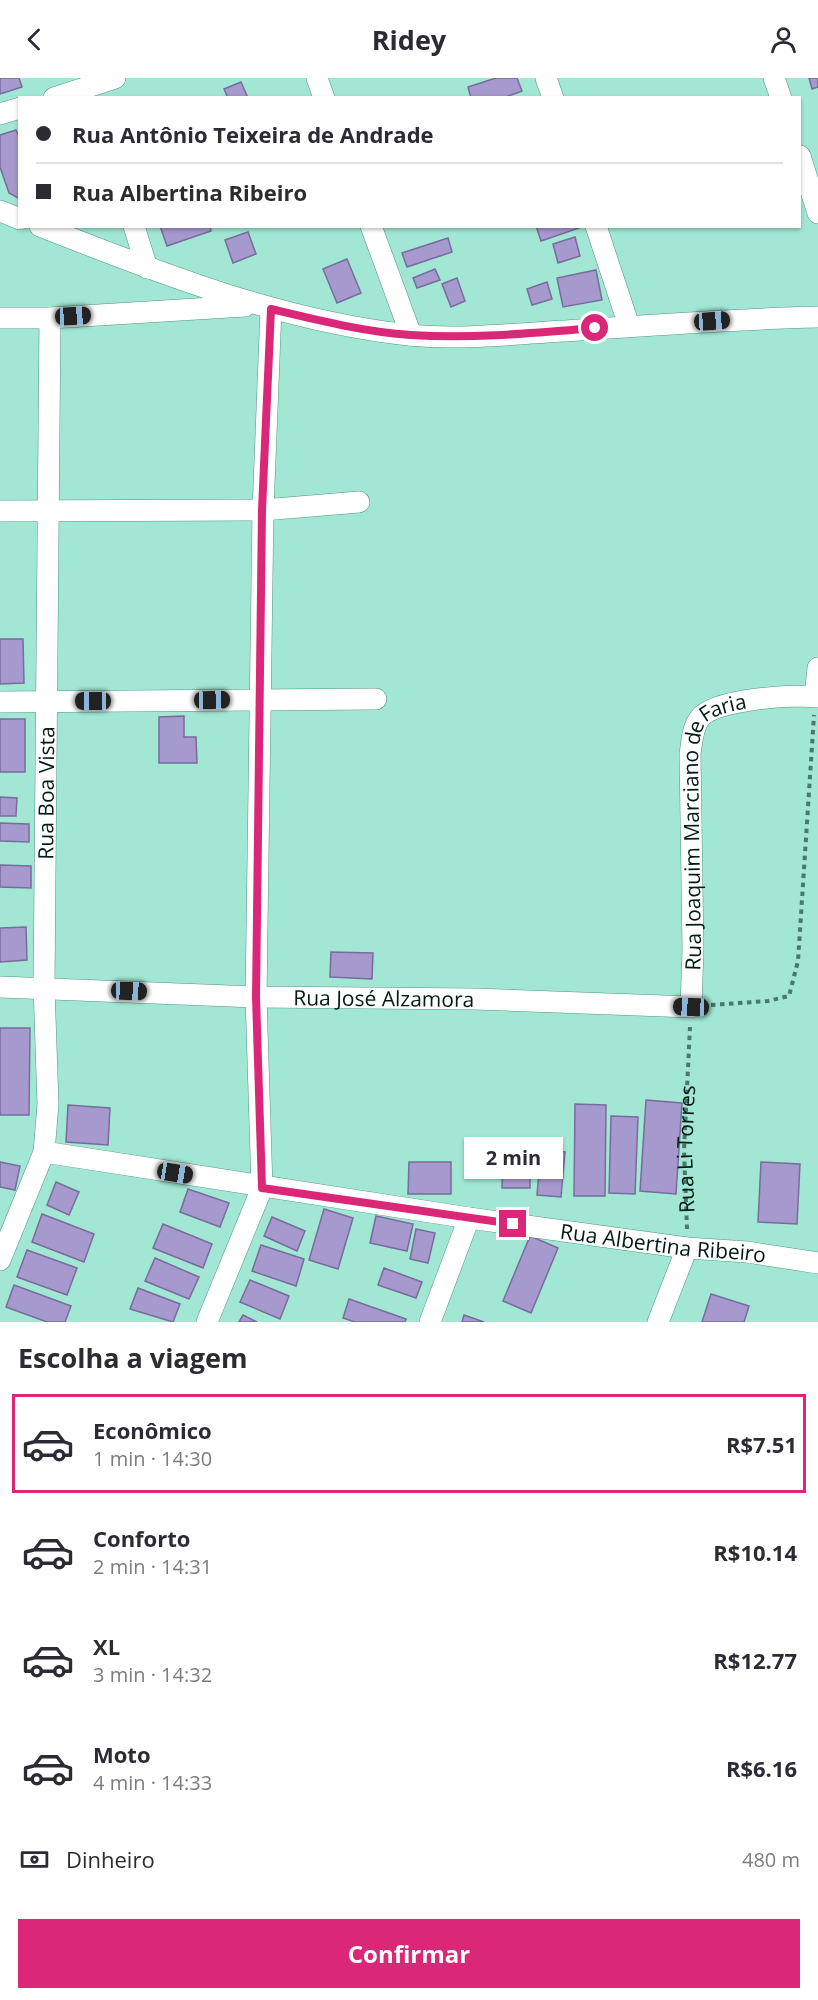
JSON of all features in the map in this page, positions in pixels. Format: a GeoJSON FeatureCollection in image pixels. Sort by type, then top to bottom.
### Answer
{"type":"FeatureCollection","features":[{"type":"Feature","properties":{"kind":"street"},"geometry":{"type":"LineString","coordinates":[[61,96],[115,78]]}},
{"type":"Feature","properties":{"kind":"street"},"geometry":{"type":"LineString","coordinates":[[317,78],[323,96]]}},
{"type":"Feature","properties":{"kind":"street"},"geometry":{"type":"LineString","coordinates":[[546,78],[552,96]]}},
{"type":"Feature","properties":{"kind":"street"},"geometry":{"type":"LineString","coordinates":[[774,78],[780,96]]}},
{"type":"Feature","properties":{"kind":"street"},"geometry":{"type":"LineString","coordinates":[[0,114],[18,109]]}},
{"type":"Feature","properties":{"kind":"street"},"geometry":{"type":"LineString","coordinates":[[801,159],[818,213]]}},
{"type":"Feature","properties":{"kind":"street"},"geometry":{"type":"LineString","coordinates":[[0,211],[18,218]]}},
{"type":"Feature","properties":{"kind":"street"},"geometry":{"type":"LineString","coordinates":[[45,228],[147,268],[265,307],[320,321],[411,335],[476,335],[818,317]]}},
{"type":"Feature","properties":{"kind":"street"},"geometry":{"type":"LineString","coordinates":[[135,228],[147,268]]}},
{"type":"Feature","properties":{"kind":"street"},"geometry":{"type":"LineString","coordinates":[[372,228],[411,335]]}},
{"type":"Feature","properties":{"kind":"street"},"geometry":{"type":"LineString","coordinates":[[597,228],[629,326]]}},
{"type":"Feature","properties":{"kind":"street"},"geometry":{"type":"LineString","coordinates":[[0,318],[50,318],[265,307]]}},
{"type":"Feature","properties":{"kind":"street"},"geometry":{"type":"LineString","coordinates":[[207,1322],[262,1188],[256,997],[265,307]]}},
{"type":"Feature","properties":{"kind":"street","name":"Rua Boa Vista"},"geometry":{"type":"LineString","coordinates":[[0,1260],[44,1152],[48,1104],[44,987],[50,318]]}},
{"type":"Feature","properties":{"kind":"street"},"geometry":{"type":"LineString","coordinates":[[0,511],[262,510],[359,502]]}},
{"type":"Feature","properties":{"kind":"street"},"geometry":{"type":"LineString","coordinates":[[816,697],[818,668]]}},
{"type":"Feature","properties":{"kind":"street","name":"Rua Joaquim Marciano de Faria"},"geometry":{"type":"LineString","coordinates":[[691,1007],[693,950],[690,754],[693,732],[701,717],[714,707],[738,701],[816,697]]}},
{"type":"Feature","properties":{"kind":"street"},"geometry":{"type":"LineString","coordinates":[[0,702],[376,699]]}},
{"type":"Feature","properties":{"kind":"street","name":"Rua José Alzamora"},"geometry":{"type":"LineString","coordinates":[[0,987],[256,997],[475,999],[691,1007]]}},
{"type":"Feature","properties":{"kind":"street","name":"Rua Albertina Ribeiro"},"geometry":{"type":"LineString","coordinates":[[44,1152],[262,1188],[469,1218],[687,1248],[722,1249],[818,1263]]}},
{"type":"Feature","properties":{"kind":"street"},"geometry":{"type":"LineString","coordinates":[[430,1322],[469,1218]]}},
{"type":"Feature","properties":{"kind":"street"},"geometry":{"type":"LineString","coordinates":[[658,1322],[687,1248]]}},
{"type":"Feature","properties":{"kind":"path"},"geometry":{"type":"LineString","coordinates":[[691,1007],[768,1001],[789,996],[798,961],[816,697]]}},
{"type":"Feature","properties":{"kind":"path","name":"Rua Li Torres"},"geometry":{"type":"LineString","coordinates":[[687,1248],[684,1150],[691,1007]]}},
{"type":"Feature","properties":{"kind":"building"},"geometry":{"type":"Polygon","coordinates":[[[0,78],[19,78],[22,87],[0,94],[0,78]]]}},
{"type":"Feature","properties":{"kind":"building"},"geometry":{"type":"Polygon","coordinates":[[[496,78],[517,78],[522,91],[508,96],[470,96],[468,87],[496,78]]]}},
{"type":"Feature","properties":{"kind":"building"},"geometry":{"type":"Polygon","coordinates":[[[809,78],[818,78],[818,87],[812,89],[809,78]]]}},
{"type":"Feature","properties":{"kind":"building"},"geometry":{"type":"Polygon","coordinates":[[[241,82],[247,96],[227,96],[224,89],[241,82]]]}},
{"type":"Feature","properties":{"kind":"building"},"geometry":{"type":"Polygon","coordinates":[[[16,130],[18,134],[18,198],[9,193],[0,167],[0,135],[16,130]]]}},
{"type":"Feature","properties":{"kind":"building"},"geometry":{"type":"Polygon","coordinates":[[[161,228],[210,228],[211,231],[167,246],[161,228]]]}},
{"type":"Feature","properties":{"kind":"building"},"geometry":{"type":"Polygon","coordinates":[[[537,228],[579,228],[541,241],[537,228]]]}},
{"type":"Feature","properties":{"kind":"building"},"geometry":{"type":"Polygon","coordinates":[[[248,232],[256,254],[233,263],[225,240],[248,232]]]}},
{"type":"Feature","properties":{"kind":"building"},"geometry":{"type":"Polygon","coordinates":[[[575,237],[580,256],[558,263],[553,244],[575,237]]]}},
{"type":"Feature","properties":{"kind":"building"},"geometry":{"type":"Polygon","coordinates":[[[448,238],[452,252],[407,267],[402,253],[448,238]]]}},
{"type":"Feature","properties":{"kind":"building"},"geometry":{"type":"Polygon","coordinates":[[[347,259],[361,293],[337,303],[323,269],[347,259]]]}},
{"type":"Feature","properties":{"kind":"building"},"geometry":{"type":"Polygon","coordinates":[[[435,269],[440,280],[417,288],[413,278],[435,269]]]}},
{"type":"Feature","properties":{"kind":"building"},"geometry":{"type":"Polygon","coordinates":[[[596,270],[602,300],[563,307],[557,278],[596,270]]]}},
{"type":"Feature","properties":{"kind":"building"},"geometry":{"type":"Polygon","coordinates":[[[457,278],[465,301],[451,307],[442,284],[457,278]]]}},
{"type":"Feature","properties":{"kind":"building"},"geometry":{"type":"Polygon","coordinates":[[[547,282],[552,299],[532,305],[527,289],[547,282]]]}},
{"type":"Feature","properties":{"kind":"building"},"geometry":{"type":"Polygon","coordinates":[[[0,639],[23,639],[24,683],[0,684],[0,639]]]}},
{"type":"Feature","properties":{"kind":"building"},"geometry":{"type":"Polygon","coordinates":[[[184,716],[184,737],[196,737],[197,763],[159,763],[159,717],[184,716]]]}},
{"type":"Feature","properties":{"kind":"building"},"geometry":{"type":"Polygon","coordinates":[[[0,719],[25,719],[25,772],[0,772],[0,719]]]}},
{"type":"Feature","properties":{"kind":"building"},"geometry":{"type":"Polygon","coordinates":[[[0,797],[17,798],[16,816],[0,816],[0,797]]]}},
{"type":"Feature","properties":{"kind":"building"},"geometry":{"type":"Polygon","coordinates":[[[0,823],[29,824],[29,842],[0,841],[0,823]]]}},
{"type":"Feature","properties":{"kind":"building"},"geometry":{"type":"Polygon","coordinates":[[[0,865],[31,866],[31,888],[0,887],[0,865]]]}},
{"type":"Feature","properties":{"kind":"building"},"geometry":{"type":"Polygon","coordinates":[[[26,927],[27,960],[0,962],[0,928],[26,927]]]}},
{"type":"Feature","properties":{"kind":"building"},"geometry":{"type":"Polygon","coordinates":[[[331,952],[373,953],[372,979],[330,977],[331,952]]]}},
{"type":"Feature","properties":{"kind":"building"},"geometry":{"type":"Polygon","coordinates":[[[0,1028],[30,1028],[29,1115],[0,1115],[0,1028]]]}},
{"type":"Feature","properties":{"kind":"building"},"geometry":{"type":"Polygon","coordinates":[[[646,1100],[682,1103],[676,1194],[640,1191],[646,1100]]]}},
{"type":"Feature","properties":{"kind":"building"},"geometry":{"type":"Polygon","coordinates":[[[575,1104],[606,1105],[605,1196],[574,1196],[575,1104]]]}},
{"type":"Feature","properties":{"kind":"building"},"geometry":{"type":"Polygon","coordinates":[[[68,1105],[110,1108],[108,1145],[66,1142],[68,1105]]]}},
{"type":"Feature","properties":{"kind":"building"},"geometry":{"type":"Polygon","coordinates":[[[611,1116],[638,1117],[635,1194],[609,1193],[611,1116]]]}},
{"type":"Feature","properties":{"kind":"building"},"geometry":{"type":"Polygon","coordinates":[[[541,1149],[565,1152],[561,1197],[537,1195],[541,1149]]]}},
{"type":"Feature","properties":{"kind":"building"},"geometry":{"type":"Polygon","coordinates":[[[503,1151],[530,1152],[530,1188],[502,1188],[503,1151]]]}},
{"type":"Feature","properties":{"kind":"building"},"geometry":{"type":"Polygon","coordinates":[[[0,1162],[20,1166],[15,1190],[0,1187],[0,1162]]]}},
{"type":"Feature","properties":{"kind":"building"},"geometry":{"type":"Polygon","coordinates":[[[409,1162],[451,1162],[451,1194],[408,1194],[409,1162]]]}},
{"type":"Feature","properties":{"kind":"building"},"geometry":{"type":"Polygon","coordinates":[[[761,1162],[800,1164],[797,1224],[758,1222],[761,1162]]]}},
{"type":"Feature","properties":{"kind":"building"},"geometry":{"type":"Polygon","coordinates":[[[56,1182],[79,1192],[69,1215],[47,1205],[56,1182]]]}},
{"type":"Feature","properties":{"kind":"building"},"geometry":{"type":"Polygon","coordinates":[[[188,1189],[229,1203],[220,1227],[180,1212],[188,1189]]]}},
{"type":"Feature","properties":{"kind":"building"},"geometry":{"type":"Polygon","coordinates":[[[324,1209],[353,1218],[338,1269],[309,1260],[324,1209]]]}},
{"type":"Feature","properties":{"kind":"building"},"geometry":{"type":"Polygon","coordinates":[[[42,1214],[94,1234],[84,1262],[32,1242],[42,1214]]]}},
{"type":"Feature","properties":{"kind":"building"},"geometry":{"type":"Polygon","coordinates":[[[376,1216],[413,1224],[407,1251],[370,1243],[376,1216]]]}},
{"type":"Feature","properties":{"kind":"building"},"geometry":{"type":"Polygon","coordinates":[[[272,1217],[305,1231],[297,1251],[264,1236],[272,1217]]]}},
{"type":"Feature","properties":{"kind":"building"},"geometry":{"type":"Polygon","coordinates":[[[163,1224],[212,1244],[203,1268],[153,1248],[163,1224]]]}},
{"type":"Feature","properties":{"kind":"building"},"geometry":{"type":"Polygon","coordinates":[[[416,1229],[435,1233],[428,1263],[410,1259],[416,1229]]]}},
{"type":"Feature","properties":{"kind":"building"},"geometry":{"type":"Polygon","coordinates":[[[530,1236],[558,1248],[531,1313],[503,1301],[530,1236]]]}},
{"type":"Feature","properties":{"kind":"building"},"geometry":{"type":"Polygon","coordinates":[[[261,1245],[304,1259],[296,1286],[252,1271],[261,1245]]]}},
{"type":"Feature","properties":{"kind":"building"},"geometry":{"type":"Polygon","coordinates":[[[27,1250],[77,1268],[67,1295],[17,1277],[27,1250]]]}},
{"type":"Feature","properties":{"kind":"building"},"geometry":{"type":"Polygon","coordinates":[[[155,1258],[199,1277],[189,1299],[145,1281],[155,1258]]]}},
{"type":"Feature","properties":{"kind":"building"},"geometry":{"type":"Polygon","coordinates":[[[384,1268],[422,1282],[416,1298],[378,1285],[384,1268]]]}},
{"type":"Feature","properties":{"kind":"building"},"geometry":{"type":"Polygon","coordinates":[[[250,1280],[289,1296],[280,1319],[240,1302],[250,1280]]]}},
{"type":"Feature","properties":{"kind":"building"},"geometry":{"type":"Polygon","coordinates":[[[14,1285],[71,1306],[65,1322],[47,1322],[6,1307],[14,1285]]]}},
{"type":"Feature","properties":{"kind":"building"},"geometry":{"type":"Polygon","coordinates":[[[138,1288],[180,1304],[173,1322],[130,1309],[138,1288]]]}},
{"type":"Feature","properties":{"kind":"building"},"geometry":{"type":"Polygon","coordinates":[[[711,1294],[749,1306],[744,1322],[702,1322],[711,1294]]]}},
{"type":"Feature","properties":{"kind":"building"},"geometry":{"type":"Polygon","coordinates":[[[349,1299],[406,1319],[405,1322],[355,1322],[343,1318],[349,1299]]]}},
{"type":"Feature","properties":{"kind":"building"},"geometry":{"type":"Polygon","coordinates":[[[243,1315],[257,1322],[239,1322],[243,1315]]]}},
{"type":"Feature","properties":{"kind":"building"},"geometry":{"type":"Polygon","coordinates":[[[464,1315],[484,1322],[462,1322],[464,1315]]]}},
{"type":"Feature","properties":{"kind":"route"},"geometry":{"type":"LineString","coordinates":[[513,1224],[262,1188],[256,997],[262,510],[271,309],[320,321],[411,335],[476,335],[595,328]]}}]}
